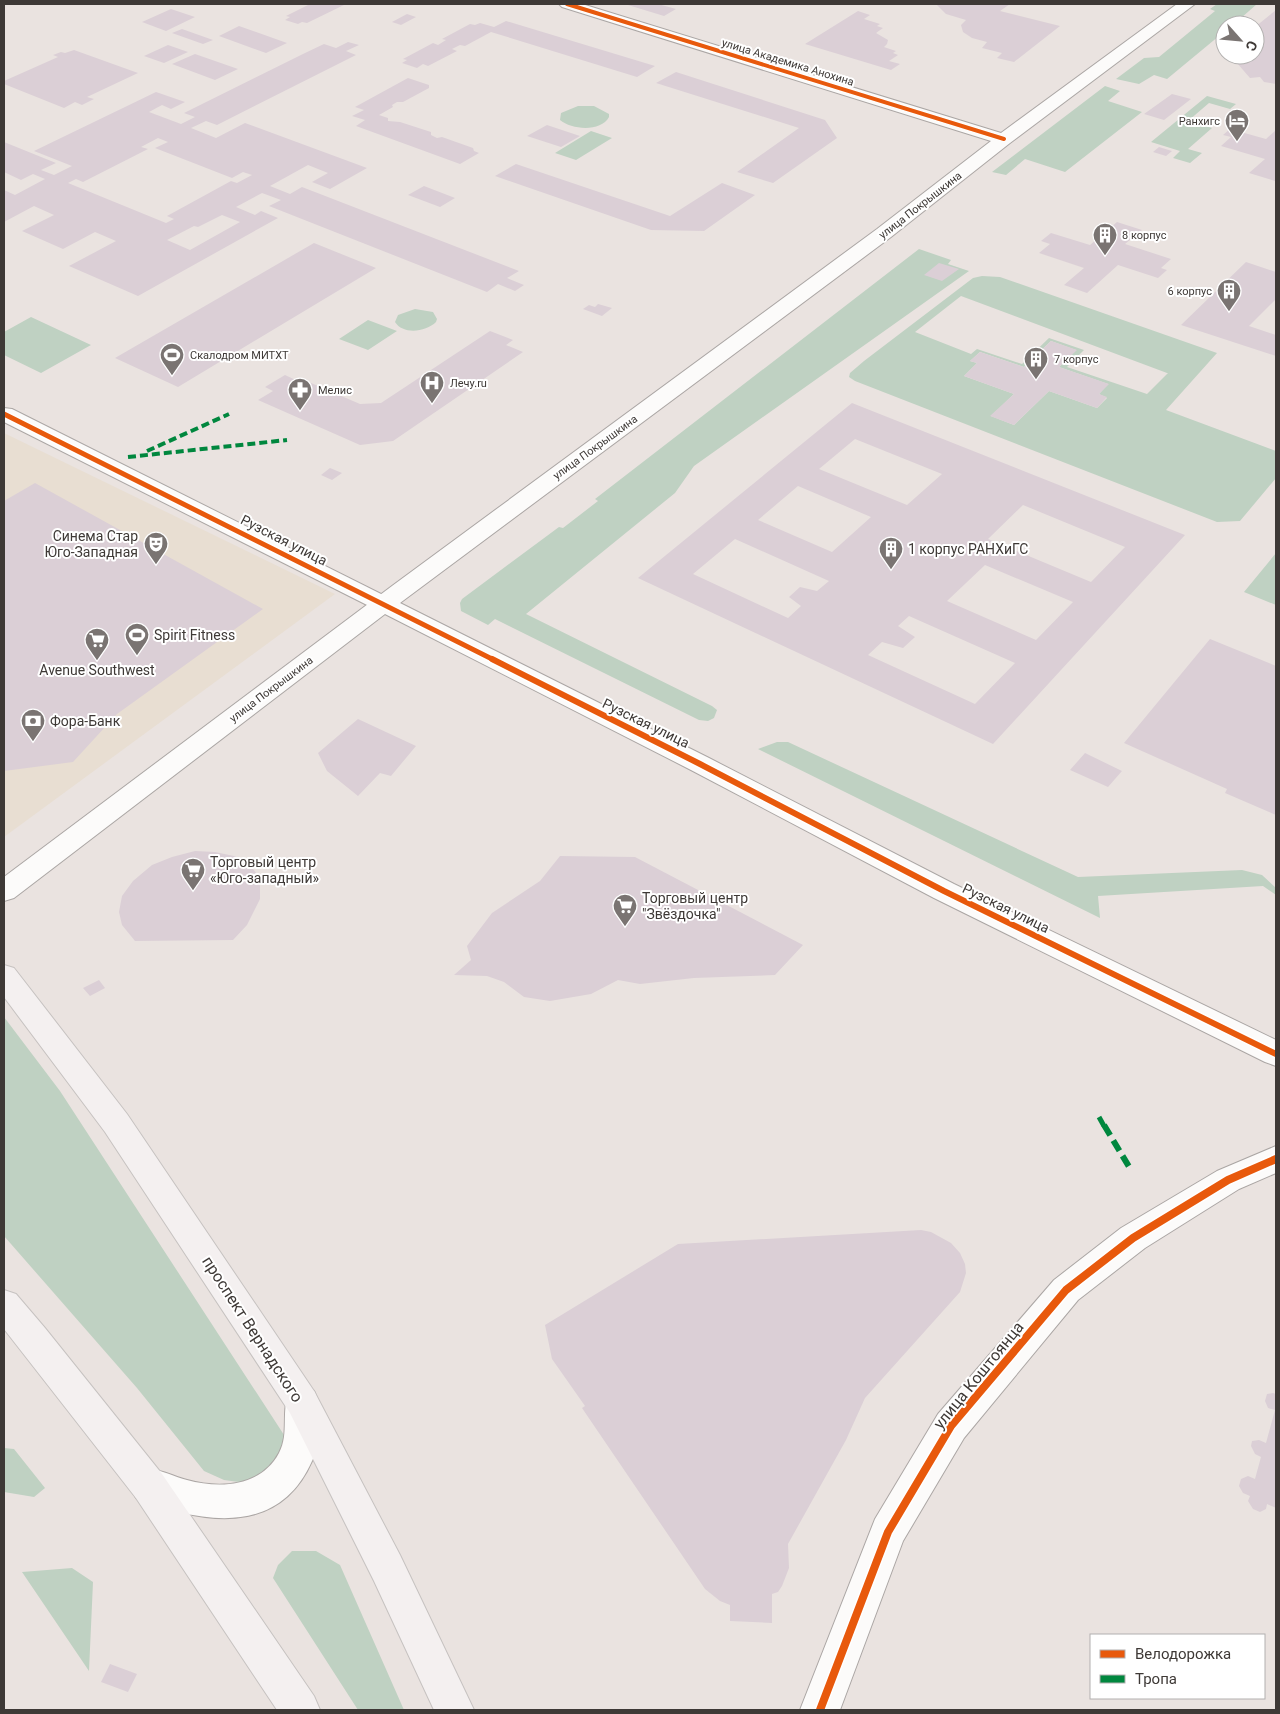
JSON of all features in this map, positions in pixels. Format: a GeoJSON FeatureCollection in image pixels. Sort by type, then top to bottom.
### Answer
{"type":"FeatureCollection","features":[{"type":"Feature","properties":{"kind":"main road","name":"проспект Вернадского"},"geometry":{"type":"LineString","coordinates":[[4,976],[116,1124],[302,1402],[387,1568],[454,1710]]}},
{"type":"Feature","properties":{"kind":"main road"},"geometry":{"type":"LineString","coordinates":[[4,1305],[149,1486],[300,1710]]}},
{"type":"Feature","properties":{"kind":"street","name":"улица Академика Анохина"},"geometry":{"type":"LineString","coordinates":[[567,4],[1004,139]]}},
{"type":"Feature","properties":{"kind":"street","name":"улица Покрышкина"},"geometry":{"type":"LineString","coordinates":[[4,890],[383,604],[884,233],[1004,139],[1186,4]]}},
{"type":"Feature","properties":{"kind":"street","name":"Рузская улица"},"geometry":{"type":"LineString","coordinates":[[4,414],[700,764],[944,891],[1276,1054]]}},
{"type":"Feature","properties":{"kind":"street","name":"улица Коштоянца"},"geometry":{"type":"LineString","coordinates":[[820,1710],[888,1532],[951,1426],[1066,1290],[1133,1238],[1228,1180],[1276,1158]]}},
{"type":"Feature","properties":{"kind":"street"},"geometry":{"type":"LineString","coordinates":[[149,1486],[197,1500],[229,1503],[258,1496],[280,1483],[294,1459],[302,1433],[302,1402]]}},
{"type":"Feature","properties":{"kind":"shaded area","name":"Avenue Southwest"},"geometry":{"type":"Polygon","coordinates":[[[4,433],[335,594],[4,837],[4,433]]]}},
{"type":"Feature","properties":{"kind":"green space"},"geometry":{"type":"Polygon","coordinates":[[[1217,4],[1257,4],[1244,15],[1215,15],[1215,39],[1167,79],[1154,75],[1139,84],[1116,79],[1144,58],[1159,57],[1215,11],[1210,9],[1217,4]]]}},
{"type":"Feature","properties":{"kind":"green space"},"geometry":{"type":"Polygon","coordinates":[[[1105,86],[1120,91],[1108,101],[1142,112],[1065,172],[1025,159],[1006,175],[992,172],[1105,86]]]}},
{"type":"Feature","properties":{"kind":"green space"},"geometry":{"type":"Polygon","coordinates":[[[1207,96],[1236,104],[1230,109],[1209,103],[1188,121],[1212,128],[1188,149],[1202,153],[1190,163],[1173,158],[1180,151],[1151,142],[1207,96]]]}},
{"type":"Feature","properties":{"kind":"green space"},"geometry":{"type":"Polygon","coordinates":[[[578,106],[594,106],[609,114],[609,117],[600,125],[586,128],[572,126],[560,120],[561,113],[578,106]]]}},
{"type":"Feature","properties":{"kind":"green space"},"geometry":{"type":"Polygon","coordinates":[[[591,131],[612,138],[576,160],[555,153],[591,131]]]}},
{"type":"Feature","properties":{"kind":"green space"},"geometry":{"type":"Polygon","coordinates":[[[919,249],[951,260],[948,264],[969,271],[694,466],[675,493],[526,614],[712,706],[717,710],[714,718],[708,721],[699,720],[495,619],[488,625],[461,611],[460,603],[462,599],[559,527],[563,528],[598,501],[595,499],[919,249]]]}},
{"type":"Feature","properties":{"kind":"green space"},"geometry":{"type":"Polygon","coordinates":[[[982,276],[1000,277],[1217,353],[1166,410],[1276,451],[1276,478],[1240,521],[1217,522],[855,381],[849,377],[850,373],[864,361],[973,278],[982,276]],[[961,296],[915,332],[971,354],[977,349],[1022,364],[1049,338],[1084,350],[1067,367],[1147,394],[1168,373],[1167,373],[961,296]],[[1051,341],[1024,367],[980,352],[970,361],[977,363],[964,376],[1014,394],[991,416],[1014,425],[1049,391],[1097,408],[1107,398],[1099,394],[1108,384],[1059,367],[1076,350],[1051,341]]]}},
{"type":"Feature","properties":{"kind":"green space"},"geometry":{"type":"Polygon","coordinates":[[[415,309],[433,312],[437,319],[436,322],[426,328],[415,331],[403,329],[395,322],[398,315],[415,309]]]}},
{"type":"Feature","properties":{"kind":"green space"},"geometry":{"type":"Polygon","coordinates":[[[31,317],[91,345],[41,373],[4,355],[4,332],[31,317]]]}},
{"type":"Feature","properties":{"kind":"green space"},"geometry":{"type":"Polygon","coordinates":[[[368,320],[397,331],[368,350],[339,339],[368,320]]]}},
{"type":"Feature","properties":{"kind":"green space"},"geometry":{"type":"Polygon","coordinates":[[[1276,553],[1276,605],[1244,592],[1276,553]]]}},
{"type":"Feature","properties":{"kind":"green space"},"geometry":{"type":"Polygon","coordinates":[[[777,742],[788,742],[1078,877],[1242,870],[1262,875],[1276,888],[1276,895],[1263,886],[1098,896],[1100,918],[758,749],[777,742]]]}},
{"type":"Feature","properties":{"kind":"green space"},"geometry":{"type":"Polygon","coordinates":[[[4,1017],[60,1091],[286,1438],[280,1461],[246,1483],[224,1480],[204,1471],[137,1388],[4,1236],[4,1017]]]}},
{"type":"Feature","properties":{"kind":"green space"},"geometry":{"type":"Polygon","coordinates":[[[4,1448],[14,1449],[45,1488],[34,1497],[4,1492],[4,1448]]]}},
{"type":"Feature","properties":{"kind":"green space"},"geometry":{"type":"Polygon","coordinates":[[[292,1551],[316,1551],[340,1565],[404,1710],[358,1710],[273,1578],[278,1565],[292,1551]]]}},
{"type":"Feature","properties":{"kind":"green space"},"geometry":{"type":"Polygon","coordinates":[[[72,1568],[93,1582],[89,1671],[22,1572],[72,1568]]]}},
{"type":"Feature","properties":{"kind":"building"},"geometry":{"type":"Polygon","coordinates":[[[310,4],[346,4],[307,23],[302,22],[298,24],[285,20],[290,17],[286,16],[310,4]]]}},
{"type":"Feature","properties":{"kind":"building"},"geometry":{"type":"Polygon","coordinates":[[[658,4],[676,9],[664,16],[628,5],[658,4]]]}},
{"type":"Feature","properties":{"kind":"building"},"geometry":{"type":"Polygon","coordinates":[[[936,4],[1010,4],[1000,11],[1060,26],[1014,62],[997,58],[1002,53],[982,48],[987,42],[972,38],[963,32],[961,25],[966,20],[946,14],[936,4]]]}},
{"type":"Feature","properties":{"kind":"building"},"geometry":{"type":"Polygon","coordinates":[[[171,9],[195,17],[166,31],[142,22],[171,9]]]}},
{"type":"Feature","properties":{"kind":"building"},"geometry":{"type":"Polygon","coordinates":[[[1276,10],[1276,84],[1264,82],[1260,77],[1250,78],[1239,65],[1265,65],[1265,19],[1276,10]]]}},
{"type":"Feature","properties":{"kind":"building"},"geometry":{"type":"Polygon","coordinates":[[[858,11],[870,15],[864,19],[880,24],[877,26],[883,28],[876,33],[888,40],[884,47],[896,51],[893,53],[898,55],[889,61],[900,64],[891,70],[805,44],[858,11]]]}},
{"type":"Feature","properties":{"kind":"building"},"geometry":{"type":"Polygon","coordinates":[[[407,14],[416,17],[401,25],[392,22],[407,14]]]}},
{"type":"Feature","properties":{"kind":"building"},"geometry":{"type":"Polygon","coordinates":[[[506,21],[655,66],[637,77],[491,32],[465,46],[460,45],[452,49],[457,51],[428,66],[423,64],[417,68],[402,63],[407,60],[403,59],[433,43],[438,45],[446,40],[442,39],[470,24],[480,23],[494,27],[506,21]]]}},
{"type":"Feature","properties":{"kind":"building"},"geometry":{"type":"Polygon","coordinates":[[[239,26],[287,43],[266,53],[219,36],[239,26]]]}},
{"type":"Feature","properties":{"kind":"building"},"geometry":{"type":"Polygon","coordinates":[[[182,29],[213,40],[203,44],[172,33],[182,29]]]}},
{"type":"Feature","properties":{"kind":"building"},"geometry":{"type":"Polygon","coordinates":[[[348,42],[359,45],[346,51],[356,55],[217,125],[206,121],[191,128],[216,138],[245,123],[367,168],[330,189],[312,182],[328,173],[308,165],[270,186],[290,194],[302,187],[519,271],[507,278],[524,285],[515,291],[498,284],[487,292],[269,206],[281,200],[262,193],[236,207],[255,215],[261,211],[278,218],[138,296],[69,266],[116,241],[95,232],[63,249],[22,231],[54,215],[34,206],[4,222],[4,190],[15,195],[45,179],[33,174],[21,180],[4,172],[4,142],[56,163],[41,170],[54,175],[72,166],[34,151],[156,92],[185,102],[171,109],[162,105],[149,112],[181,124],[195,117],[184,113],[305,53],[324,44],[336,48],[348,42]],[[158,138],[141,147],[148,149],[83,182],[76,179],[68,183],[166,223],[174,219],[167,216],[231,181],[237,183],[252,175],[243,172],[232,178],[155,148],[168,142],[158,138]],[[222,215],[198,227],[194,226],[167,240],[190,250],[240,222],[222,215]]]}},
{"type":"Feature","properties":{"kind":"building"},"geometry":{"type":"Polygon","coordinates":[[[168,45],[188,52],[164,63],[144,56],[168,45]]]}},
{"type":"Feature","properties":{"kind":"building"},"geometry":{"type":"Polygon","coordinates":[[[74,50],[138,73],[87,97],[94,99],[82,105],[75,102],[64,108],[4,84],[4,81],[58,57],[53,55],[74,50]]]}},
{"type":"Feature","properties":{"kind":"building"},"geometry":{"type":"Polygon","coordinates":[[[195,54],[238,69],[215,80],[172,64],[195,54]]]}},
{"type":"Feature","properties":{"kind":"building"},"geometry":{"type":"Polygon","coordinates":[[[676,72],[825,120],[837,138],[773,183],[737,172],[799,128],[656,83],[676,72]]]}},
{"type":"Feature","properties":{"kind":"building"},"geometry":{"type":"Polygon","coordinates":[[[408,78],[429,85],[429,88],[403,102],[397,102],[392,105],[393,107],[379,115],[388,118],[388,121],[400,122],[431,132],[431,135],[437,138],[442,137],[473,148],[474,151],[479,153],[460,164],[356,126],[365,120],[352,116],[364,110],[355,107],[408,78]]]}},
{"type":"Feature","properties":{"kind":"building"},"geometry":{"type":"Polygon","coordinates":[[[1172,94],[1191,99],[1164,120],[1144,114],[1172,94]]]}},
{"type":"Feature","properties":{"kind":"building"},"geometry":{"type":"Polygon","coordinates":[[[547,125],[580,136],[561,147],[527,136],[547,125]]]}},
{"type":"Feature","properties":{"kind":"building"},"geometry":{"type":"Polygon","coordinates":[[[1230,129],[1266,139],[1276,130],[1275,181],[1249,173],[1265,159],[1221,146],[1231,137],[1223,135],[1230,129]]]}},
{"type":"Feature","properties":{"kind":"building"},"geometry":{"type":"Polygon","coordinates":[[[1159,147],[1172,151],[1166,156],[1153,152],[1159,147]]]}},
{"type":"Feature","properties":{"kind":"building"},"geometry":{"type":"Polygon","coordinates":[[[516,164],[670,216],[722,183],[755,195],[704,231],[651,230],[495,176],[516,164]]]}},
{"type":"Feature","properties":{"kind":"building"},"geometry":{"type":"Polygon","coordinates":[[[424,186],[455,198],[440,207],[408,195],[424,186]]]}},
{"type":"Feature","properties":{"kind":"building","name":"8 корпус"},"geometry":{"type":"Polygon","coordinates":[[[1117,222],[1142,230],[1125,244],[1171,259],[1161,268],[1167,270],[1158,278],[1118,265],[1087,293],[1064,285],[1084,268],[1039,253],[1050,244],[1041,241],[1051,233],[1090,245],[1117,222]]]}},
{"type":"Feature","properties":{"kind":"building"},"geometry":{"type":"Polygon","coordinates":[[[314,243],[376,268],[178,387],[115,358],[314,243]]]}},
{"type":"Feature","properties":{"kind":"building","name":"6 корпус"},"geometry":{"type":"Polygon","coordinates":[[[1246,262],[1276,272],[1276,299],[1249,326],[1276,335],[1276,356],[1181,325],[1246,262]]]}},
{"type":"Feature","properties":{"kind":"building"},"geometry":{"type":"Polygon","coordinates":[[[939,263],[959,269],[942,281],[924,275],[939,263]]]}},
{"type":"Feature","properties":{"kind":"building"},"geometry":{"type":"Polygon","coordinates":[[[598,304],[612,308],[602,316],[583,309],[589,305],[595,307],[598,304]]]}},
{"type":"Feature","properties":{"kind":"building"},"geometry":{"type":"Polygon","coordinates":[[[490,331],[513,340],[506,345],[523,352],[393,441],[360,445],[258,400],[273,391],[265,387],[285,375],[300,382],[304,380],[360,404],[381,403],[490,331]]]}},
{"type":"Feature","properties":{"kind":"building","name":"7 корпус"},"geometry":{"type":"Polygon","coordinates":[[[1051,341],[1077,350],[1059,367],[1109,384],[1099,394],[1107,397],[1097,408],[1049,391],[1014,425],[990,416],[1014,394],[964,376],[977,363],[970,361],[980,352],[1024,367],[1051,341]]]}},
{"type":"Feature","properties":{"kind":"building","name":"1 корпус РАНХиГС"},"geometry":{"type":"Polygon","coordinates":[[[852,403],[1185,535],[993,744],[638,578],[852,403]],[[855,439],[819,469],[907,505],[942,474],[855,439]],[[798,486],[758,520],[832,552],[871,517],[798,486]],[[1023,505],[988,539],[1091,582],[1125,547],[1023,505]],[[735,539],[693,574],[788,618],[801,606],[789,597],[800,587],[817,591],[829,581],[735,539]],[[985,565],[947,601],[1036,640],[1073,602],[985,565]],[[909,616],[898,626],[915,637],[903,648],[882,642],[868,655],[975,704],[1015,663],[909,616]]]}},
{"type":"Feature","properties":{"kind":"building"},"geometry":{"type":"Polygon","coordinates":[[[330,468],[342,473],[332,480],[321,475],[330,468]]]}},
{"type":"Feature","properties":{"kind":"building","name":"Avenue Southwest"},"geometry":{"type":"Polygon","coordinates":[[[35,483],[263,609],[117,714],[73,762],[4,771],[4,501],[35,483]]]}},
{"type":"Feature","properties":{"kind":"building"},"geometry":{"type":"Polygon","coordinates":[[[1210,639],[1276,666],[1276,815],[1225,793],[1227,789],[1124,743],[1210,639]]]}},
{"type":"Feature","properties":{"kind":"building"},"geometry":{"type":"Polygon","coordinates":[[[358,719],[416,746],[391,776],[380,773],[358,796],[327,771],[318,753],[358,719]]]}},
{"type":"Feature","properties":{"kind":"building"},"geometry":{"type":"Polygon","coordinates":[[[1085,753],[1122,771],[1108,787],[1070,770],[1085,753]]]}},
{"type":"Feature","properties":{"kind":"building","name":"Торговый центр «Юго-западный»"},"geometry":{"type":"Polygon","coordinates":[[[195,851],[215,852],[234,856],[249,864],[257,874],[260,886],[260,899],[247,925],[233,940],[135,941],[122,925],[119,912],[122,896],[133,881],[152,865],[195,851]]]}},
{"type":"Feature","properties":{"kind":"building","name":"Торговый центр \"Звёздочка\""},"geometry":{"type":"Polygon","coordinates":[[[560,856],[635,857],[803,945],[775,975],[694,978],[640,984],[618,980],[591,994],[550,1001],[524,997],[504,982],[487,976],[454,975],[471,960],[467,946],[492,913],[540,881],[560,856]]]}},
{"type":"Feature","properties":{"kind":"building"},"geometry":{"type":"Polygon","coordinates":[[[99,980],[105,988],[90,996],[83,988],[99,980]]]}},
{"type":"Feature","properties":{"kind":"building"},"geometry":{"type":"Polygon","coordinates":[[[921,1230],[931,1232],[951,1243],[960,1253],[965,1264],[966,1273],[960,1292],[865,1398],[846,1440],[788,1544],[789,1568],[782,1586],[778,1592],[772,1594],[772,1623],[730,1621],[730,1605],[720,1601],[705,1589],[582,1408],[585,1406],[552,1359],[545,1325],[678,1244],[921,1230]]]}},
{"type":"Feature","properties":{"kind":"building"},"geometry":{"type":"Polygon","coordinates":[[[1267,1394],[1276,1394],[1276,1508],[1267,1504],[1266,1509],[1260,1512],[1253,1509],[1248,1501],[1250,1496],[1243,1493],[1239,1486],[1241,1479],[1248,1476],[1255,1479],[1261,1457],[1255,1454],[1251,1446],[1252,1441],[1259,1440],[1266,1443],[1275,1410],[1268,1408],[1265,1401],[1267,1394]]]}},
{"type":"Feature","properties":{"kind":"building"},"geometry":{"type":"Polygon","coordinates":[[[110,1664],[137,1674],[128,1692],[101,1682],[110,1664]]]}},
{"type":"Feature","properties":{"kind":"marked path"},"geometry":{"type":"LineString","coordinates":[[147,451],[229,414]]}},
{"type":"Feature","properties":{"kind":"marked path"},"geometry":{"type":"LineString","coordinates":[[128,457],[287,440]]}},
{"type":"Feature","properties":{"kind":"marked path"},"geometry":{"type":"LineString","coordinates":[[1099,1117],[1131,1170]]}},
{"type":"Feature","properties":{"kind":"cycle path"},"geometry":{"type":"LineString","coordinates":[[567,4],[1004,139]]}},
{"type":"Feature","properties":{"kind":"cycle path"},"geometry":{"type":"LineString","coordinates":[[4,414],[700,764],[944,891],[1276,1054]]}},
{"type":"Feature","properties":{"kind":"cycle path"},"geometry":{"type":"LineString","coordinates":[[820,1710],[888,1532],[951,1426],[1066,1290],[1133,1238],[1228,1180],[1276,1159]]}},
{"type":"Feature","properties":{"kind":"place","name":"Ранхигс"},"geometry":{"type":"Point","coordinates":[1237,142]}},
{"type":"Feature","properties":{"kind":"place","name":"8 корпус"},"geometry":{"type":"Point","coordinates":[1105,256]}},
{"type":"Feature","properties":{"kind":"place","name":"6 корпус"},"geometry":{"type":"Point","coordinates":[1229,312]}},
{"type":"Feature","properties":{"kind":"place","name":"Скалодром МИТХТ"},"geometry":{"type":"Point","coordinates":[172,376]}},
{"type":"Feature","properties":{"kind":"place","name":"7 корпус"},"geometry":{"type":"Point","coordinates":[1036,380]}},
{"type":"Feature","properties":{"kind":"place","name":"Лечу.ru"},"geometry":{"type":"Point","coordinates":[432,404]}},
{"type":"Feature","properties":{"kind":"place","name":"Мелис"},"geometry":{"type":"Point","coordinates":[300,411]}},
{"type":"Feature","properties":{"kind":"place","name":"Синема Стар Юго-Западная"},"geometry":{"type":"Point","coordinates":[156,565]}},
{"type":"Feature","properties":{"kind":"place","name":"1 корпус РАНХиГС"},"geometry":{"type":"Point","coordinates":[891,570]}},
{"type":"Feature","properties":{"kind":"place","name":"Spirit Fitness"},"geometry":{"type":"Point","coordinates":[137,656]}},
{"type":"Feature","properties":{"kind":"place","name":"Avenue Southwest"},"geometry":{"type":"Point","coordinates":[97,661]}},
{"type":"Feature","properties":{"kind":"place","name":"Фора-Банк"},"geometry":{"type":"Point","coordinates":[33,742]}},
{"type":"Feature","properties":{"kind":"place","name":"Торговый центр «Юго-западный»"},"geometry":{"type":"Point","coordinates":[193,891]}},
{"type":"Feature","properties":{"kind":"place","name":"Торговый центр \"Звёздочка\""},"geometry":{"type":"Point","coordinates":[625,927]}}]}
